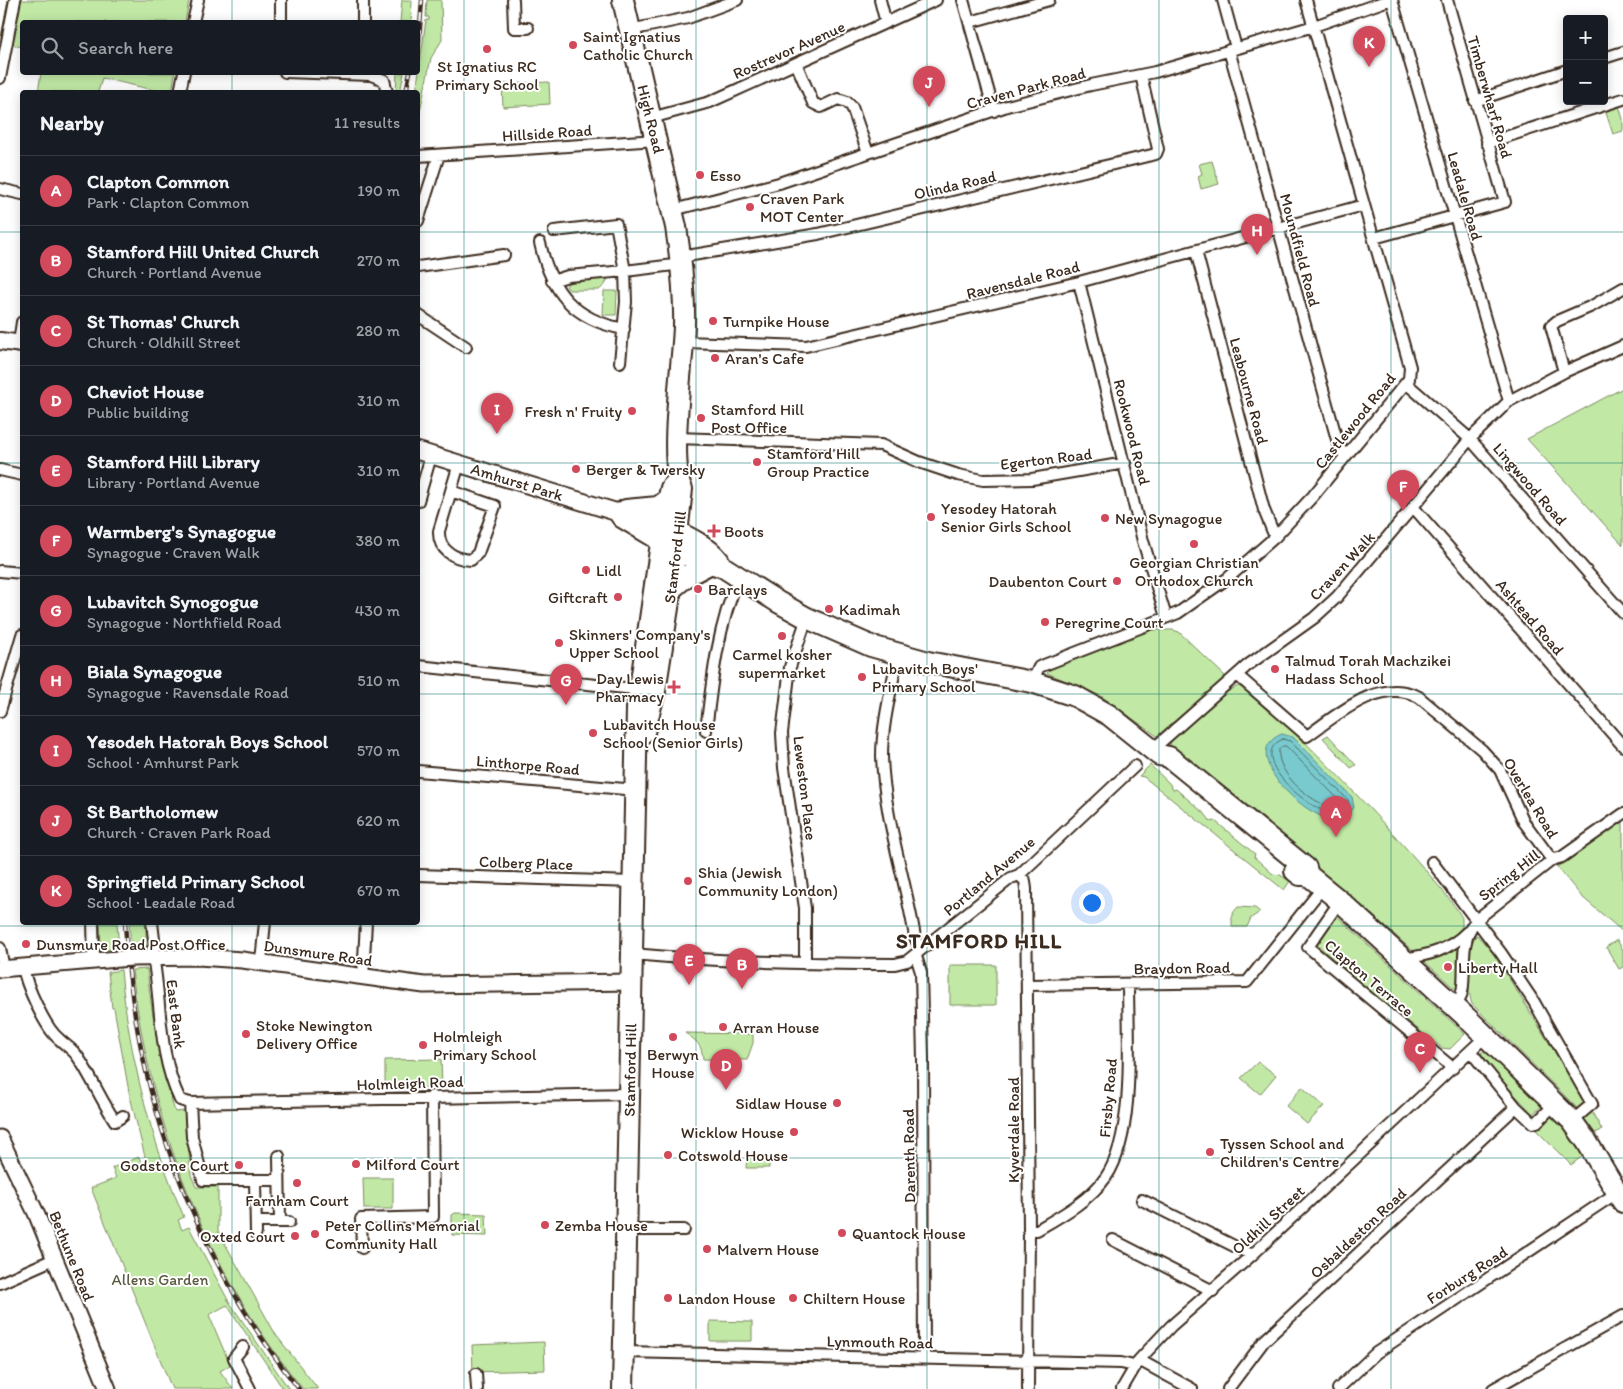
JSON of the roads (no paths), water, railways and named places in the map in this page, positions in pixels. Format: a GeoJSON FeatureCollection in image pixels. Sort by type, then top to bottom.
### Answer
{"type":"FeatureCollection","features":[{"type":"Feature","properties":{"kind":"highway","name":"High Road"},"geometry":{"type":"LineString","coordinates":[[623,0],[673,210]]}},
{"type":"Feature","properties":{"kind":"highway","name":"Stamford Hill"},"geometry":{"type":"LineString","coordinates":[[623,1389],[633,882],[638,750],[676,493],[677,438],[683,342],[681,260],[673,210]]}},
{"type":"Feature","properties":{"kind":"highway"},"geometry":{"type":"LineString","coordinates":[[621,511],[658,507],[676,493],[697,532],[722,566]]}},
{"type":"Feature","properties":{"kind":"highway","name":"Stamford Hill"},"geometry":{"type":"LineString","coordinates":[[654,642],[671,589],[670,538]]}},
{"type":"Feature","properties":{"kind":"highway"},"geometry":{"type":"LineString","coordinates":[[670,538],[722,566],[807,618],[871,646],[898,654],[1032,682],[1063,691],[1093,705],[1127,727],[1156,752],[1169,757],[1306,868],[1316,881],[1455,1007],[1572,1121],[1620,1197]]}},
{"type":"Feature","properties":{"kind":"highway"},"geometry":{"type":"LineString","coordinates":[[671,589],[688,574],[722,566]]}},
{"type":"Feature","properties":{"kind":"main road"},"geometry":{"type":"LineString","coordinates":[[0,341],[20,343]]}},
{"type":"Feature","properties":{"kind":"main road","name":"Amhurst Park"},"geometry":{"type":"LineString","coordinates":[[424,453],[621,511],[621,519],[670,538]]}},
{"type":"Feature","properties":{"kind":"street"},"geometry":{"type":"LineString","coordinates":[[0,78],[15,0]]}},
{"type":"Feature","properties":{"kind":"street"},"geometry":{"type":"LineString","coordinates":[[193,20],[198,0]]}},
{"type":"Feature","properties":{"kind":"street"},"geometry":{"type":"LineString","coordinates":[[281,0],[281,20]]}},
{"type":"Feature","properties":{"kind":"street"},"geometry":{"type":"LineString","coordinates":[[363,0],[363,20]]}},
{"type":"Feature","properties":{"kind":"street"},"geometry":{"type":"LineString","coordinates":[[513,0],[514,28],[528,28]]}},
{"type":"Feature","properties":{"kind":"street"},"geometry":{"type":"LineString","coordinates":[[630,30],[688,18],[737,0]]}},
{"type":"Feature","properties":{"kind":"street"},"geometry":{"type":"LineString","coordinates":[[880,0],[886,23]]}},
{"type":"Feature","properties":{"kind":"street","name":"Rostrevor Avenue"},"geometry":{"type":"LineString","coordinates":[[651,118],[710,102],[936,0]]}},
{"type":"Feature","properties":{"kind":"street"},"geometry":{"type":"LineString","coordinates":[[964,0],[994,110]]}},
{"type":"Feature","properties":{"kind":"street"},"geometry":{"type":"LineString","coordinates":[[970,22],[1049,0]]}},
{"type":"Feature","properties":{"kind":"street","name":"Moundfield Road"},"geometry":{"type":"LineString","coordinates":[[1223,0],[1233,49],[1338,447],[1345,456]]}},
{"type":"Feature","properties":{"kind":"street","name":"Castlewood Road"},"geometry":{"type":"LineString","coordinates":[[1032,682],[1039,667],[1178,613],[1228,578],[1275,537],[1313,496],[1410,376],[1410,367],[1306,0]]}},
{"type":"Feature","properties":{"kind":"street","name":"Craven Park Road"},"geometry":{"type":"LineString","coordinates":[[673,210],[779,183],[994,110],[1091,85],[1141,75],[1314,26],[1390,0]]}},
{"type":"Feature","properties":{"kind":"street","name":"Leadale Road"},"geometry":{"type":"LineString","coordinates":[[1390,0],[1509,401]]}},
{"type":"Feature","properties":{"kind":"street","name":"Timberwharf Road"},"geometry":{"type":"LineString","coordinates":[[1447,0],[1504,202],[1455,216]]}},
{"type":"Feature","properties":{"kind":"street"},"geometry":{"type":"LineString","coordinates":[[1608,57],[1623,52]]}},
{"type":"Feature","properties":{"kind":"street"},"geometry":{"type":"LineString","coordinates":[[796,63],[813,103],[821,107],[838,99],[848,102],[852,107],[868,153]]}},
{"type":"Feature","properties":{"kind":"street"},"geometry":{"type":"LineString","coordinates":[[1475,101],[1563,71]]}},
{"type":"Feature","properties":{"kind":"street"},"geometry":{"type":"LineString","coordinates":[[180,90],[183,75]]}},
{"type":"Feature","properties":{"kind":"street"},"geometry":{"type":"LineString","coordinates":[[372,75],[377,76],[387,88]]}},
{"type":"Feature","properties":{"kind":"street","name":"Olinda Road"},"geometry":{"type":"LineString","coordinates":[[681,260],[818,234],[1156,154],[1158,149],[1141,75]]}},
{"type":"Feature","properties":{"kind":"street"},"geometry":{"type":"LineString","coordinates":[[1487,143],[1623,99]]}},
{"type":"Feature","properties":{"kind":"street","name":"Hillside Road"},"geometry":{"type":"LineString","coordinates":[[420,156],[656,140]]}},
{"type":"Feature","properties":{"kind":"street"},"geometry":{"type":"LineString","coordinates":[[420,215],[439,155]]}},
{"type":"Feature","properties":{"kind":"street"},"geometry":{"type":"LineString","coordinates":[[0,189],[20,194]]}},
{"type":"Feature","properties":{"kind":"street","name":"Ravensdale Road"},"geometry":{"type":"LineString","coordinates":[[683,342],[806,346],[1079,282],[1364,205]]}},
{"type":"Feature","properties":{"kind":"street"},"geometry":{"type":"LineString","coordinates":[[1374,238],[1455,216]]}},
{"type":"Feature","properties":{"kind":"street"},"geometry":{"type":"LineString","coordinates":[[554,231],[616,224],[625,270],[624,329],[620,362]]}},
{"type":"Feature","properties":{"kind":"street"},"geometry":{"type":"LineString","coordinates":[[540,243],[552,281],[559,294],[578,312],[603,325],[624,329]]}},
{"type":"Feature","properties":{"kind":"street","name":"Leabourne Road"},"geometry":{"type":"LineString","coordinates":[[1196,251],[1264,510],[1275,537]]}},
{"type":"Feature","properties":{"kind":"street"},"geometry":{"type":"LineString","coordinates":[[420,267],[504,255]]}},
{"type":"Feature","properties":{"kind":"street"},"geometry":{"type":"LineString","coordinates":[[552,281],[568,276],[625,270],[681,260]]}},
{"type":"Feature","properties":{"kind":"street","name":"Rookwood Road"},"geometry":{"type":"LineString","coordinates":[[1079,282],[1143,541],[1166,617]]}},
{"type":"Feature","properties":{"kind":"street"},"geometry":{"type":"LineString","coordinates":[[1564,372],[1552,326],[1557,321],[1592,306],[1623,288]]}},
{"type":"Feature","properties":{"kind":"street"},"geometry":{"type":"LineString","coordinates":[[420,316],[466,347]]}},
{"type":"Feature","properties":{"kind":"street","name":"Craven Walk"},"geometry":{"type":"LineString","coordinates":[[1156,752],[1237,674],[1314,618],[1337,597],[1414,508],[1470,439],[1509,401],[1564,372],[1623,346]]}},
{"type":"Feature","properties":{"kind":"street","name":"Lingwood Road"},"geometry":{"type":"LineString","coordinates":[[1406,383],[1470,439],[1623,612]]}},
{"type":"Feature","properties":{"kind":"street","name":"Egerton Road"},"geometry":{"type":"LineString","coordinates":[[677,438],[881,445],[934,467],[958,475],[983,480],[1032,479],[1125,463]]}},
{"type":"Feature","properties":{"kind":"street"},"geometry":{"type":"LineString","coordinates":[[420,485],[424,453]]}},
{"type":"Feature","properties":{"kind":"street"},"geometry":{"type":"LineString","coordinates":[[451,491],[495,506],[478,553],[471,560],[462,559],[440,546],[439,531],[459,464]]}},
{"type":"Feature","properties":{"kind":"street"},"geometry":{"type":"LineString","coordinates":[[0,470],[20,475]]}},
{"type":"Feature","properties":{"kind":"street","name":"Ashtead Road"},"geometry":{"type":"LineString","coordinates":[[1414,508],[1623,746]]}},
{"type":"Feature","properties":{"kind":"street"},"geometry":{"type":"LineString","coordinates":[[706,731],[716,657],[729,599],[722,566]]}},
{"type":"Feature","properties":{"kind":"street"},"geometry":{"type":"LineString","coordinates":[[0,572],[20,573]]}},
{"type":"Feature","properties":{"kind":"street","name":"Leweston Place"},"geometry":{"type":"LineString","coordinates":[[805,964],[805,908],[784,768],[782,719],[790,667],[807,618]]}},
{"type":"Feature","properties":{"kind":"street"},"geometry":{"type":"LineString","coordinates":[[0,711],[20,642]]}},
{"type":"Feature","properties":{"kind":"street","name":"Darenth Road"},"geometry":{"type":"LineString","coordinates":[[898,654],[882,755],[885,786],[919,953],[921,972],[924,1358]]}},
{"type":"Feature","properties":{"kind":"street"},"geometry":{"type":"LineString","coordinates":[[420,666],[647,690]]}},
{"type":"Feature","properties":{"kind":"street","name":"Overlea Road"},"geometry":{"type":"LineString","coordinates":[[1237,674],[1308,736],[1357,700],[1371,695],[1410,692],[1436,709],[1482,750],[1500,770],[1524,822],[1552,860]]}},
{"type":"Feature","properties":{"kind":"street","name":"Portland Avenue"},"geometry":{"type":"LineString","coordinates":[[632,954],[744,963],[895,964],[908,961],[1011,878],[1018,875],[1135,766]]}},
{"type":"Feature","properties":{"kind":"street","name":"Linthorpe Road"},"geometry":{"type":"LineString","coordinates":[[420,771],[636,790]]}},
{"type":"Feature","properties":{"kind":"street","name":"Spring Hill"},"geometry":{"type":"LineString","coordinates":[[1403,959],[1441,951],[1454,944],[1468,931],[1476,920],[1552,860],[1562,857],[1623,814]]}},
{"type":"Feature","properties":{"kind":"street"},"geometry":{"type":"LineString","coordinates":[[1432,862],[1501,952],[1534,1002],[1592,1104],[1572,1121]]}},
{"type":"Feature","properties":{"kind":"street","name":"Colberg Place"},"geometry":{"type":"LineString","coordinates":[[420,875],[633,882]]}},
{"type":"Feature","properties":{"kind":"street","name":"Kyverdale Road"},"geometry":{"type":"LineString","coordinates":[[1018,875],[1025,881],[1026,889],[1029,1230],[1028,1389]]}},
{"type":"Feature","properties":{"kind":"street","name":"Braydon Road"},"geometry":{"type":"LineString","coordinates":[[1027,985],[1247,982],[1316,881]]}},
{"type":"Feature","properties":{"kind":"street","name":"Clapton Terrace"},"geometry":{"type":"LineString","coordinates":[[1340,901],[1308,947],[1453,1068]]}},
{"type":"Feature","properties":{"kind":"street"},"geometry":{"type":"LineString","coordinates":[[93,925],[94,962]]}},
{"type":"Feature","properties":{"kind":"street","name":"East Bank"},"geometry":{"type":"LineString","coordinates":[[152,925],[152,935],[155,938],[153,954],[159,1021],[172,1083],[180,1100],[190,1104]]}},
{"type":"Feature","properties":{"kind":"street"},"geometry":{"type":"LineString","coordinates":[[260,962],[265,925]]}},
{"type":"Feature","properties":{"kind":"street"},"geometry":{"type":"LineString","coordinates":[[363,977],[367,942],[366,925]]}},
{"type":"Feature","properties":{"kind":"street","name":"Spring Hill"},"geometry":{"type":"LineString","coordinates":[[1455,1007],[1462,999],[1463,954],[1468,931]]}},
{"type":"Feature","properties":{"kind":"street"},"geometry":{"type":"LineString","coordinates":[[0,948],[2,969]]}},
{"type":"Feature","properties":{"kind":"street","name":"Dunsmure Road"},"geometry":{"type":"LineString","coordinates":[[2,969],[125,959],[153,954],[260,962],[424,985],[632,982]]}},
{"type":"Feature","properties":{"kind":"street"},"geometry":{"type":"LineString","coordinates":[[23,967],[30,991],[58,1039],[72,1047],[93,1079],[95,1090],[114,1121],[123,1116]]}},
{"type":"Feature","properties":{"kind":"street","name":"Firsby Road"},"geometry":{"type":"LineString","coordinates":[[1029,1230],[1037,1230],[1086,1198],[1107,1176],[1114,1162],[1124,1128],[1128,1085],[1128,984]]}},
{"type":"Feature","properties":{"kind":"street","name":"Oldhill Street"},"geometry":{"type":"LineString","coordinates":[[1122,1389],[1136,1363],[1170,1326],[1252,1256],[1485,1037]]}},
{"type":"Feature","properties":{"kind":"street"},"geometry":{"type":"LineString","coordinates":[[1470,1052],[1516,1107],[1533,1123],[1537,1122],[1555,1104]]}},
{"type":"Feature","properties":{"kind":"street","name":"Holmleigh Road"},"geometry":{"type":"LineString","coordinates":[[190,1104],[432,1096],[630,1094]]}},
{"type":"Feature","properties":{"kind":"street"},"geometry":{"type":"LineString","coordinates":[[362,1248],[361,1217],[434,1218],[432,1096]]}},
{"type":"Feature","properties":{"kind":"street"},"geometry":{"type":"LineString","coordinates":[[190,1104],[192,1137],[201,1178],[205,1180],[279,1180]]}},
{"type":"Feature","properties":{"kind":"street","name":"Osbaldeston Road"},"geometry":{"type":"LineString","coordinates":[[1228,1389],[1264,1342],[1516,1107]]}},
{"type":"Feature","properties":{"kind":"street","name":"Bethune Road"},"geometry":{"type":"LineString","coordinates":[[2,1148],[36,1213],[108,1389]]}},
{"type":"Feature","properties":{"kind":"street"},"geometry":{"type":"LineString","coordinates":[[256,1222],[284,1222],[279,1180],[279,1156]]}},
{"type":"Feature","properties":{"kind":"street"},"geometry":{"type":"LineString","coordinates":[[255,1180],[256,1233]]}},
{"type":"Feature","properties":{"kind":"street","name":"Forburg Road"},"geometry":{"type":"LineString","coordinates":[[1338,1389],[1376,1353],[1620,1197]]}},
{"type":"Feature","properties":{"kind":"street"},"geometry":{"type":"LineString","coordinates":[[1142,1200],[1252,1256]]}},
{"type":"Feature","properties":{"kind":"street"},"geometry":{"type":"LineString","coordinates":[[627,1230],[684,1230]]}},
{"type":"Feature","properties":{"kind":"street"},"geometry":{"type":"LineString","coordinates":[[1113,1240],[1213,1291]]}},
{"type":"Feature","properties":{"kind":"street"},"geometry":{"type":"LineString","coordinates":[[0,1283],[54,1259]]}},
{"type":"Feature","properties":{"kind":"street"},"geometry":{"type":"LineString","coordinates":[[1494,1389],[1623,1316]]}},
{"type":"Feature","properties":{"kind":"street"},"geometry":{"type":"LineString","coordinates":[[243,1347],[234,1358],[250,1389]]}},
{"type":"Feature","properties":{"kind":"street","name":"Lynmouth Road"},"geometry":{"type":"LineString","coordinates":[[624,1352],[1136,1363],[1192,1389]]}},
{"type":"Feature","properties":{"kind":"street"},"geometry":{"type":"LineString","coordinates":[[476,1374],[477,1389]]}},
{"type":"Feature","properties":{"kind":"water"},"geometry":{"type":"Polygon","coordinates":[[[1282,734],[1293,737],[1352,797],[1354,807],[1346,817],[1340,820],[1327,819],[1296,800],[1282,786],[1271,771],[1266,756],[1269,743],[1282,734]]]}},
{"type":"Feature","properties":{"kind":"railway"},"geometry":{"type":"LineString","coordinates":[[420,26],[422,0]]}},
{"type":"Feature","properties":{"kind":"railway"},"geometry":{"type":"LineString","coordinates":[[406,90],[409,75]]}},
{"type":"Feature","properties":{"kind":"railway"},"geometry":{"type":"LineString","coordinates":[[125,925],[131,986],[141,1048],[156,1110],[176,1169],[200,1227],[228,1284],[261,1337],[299,1389]]}},
{"type":"Feature","properties":{"kind":"place","name":"Saint Ignatius Catholic Church"},"geometry":{"type":"Point","coordinates":[573,45]}},
{"type":"Feature","properties":{"kind":"place","name":"St Ignatius RC Primary School"},"geometry":{"type":"Point","coordinates":[487,49]}},
{"type":"Feature","properties":{"kind":"place","name":"Springfield Primary School"},"geometry":{"type":"Point","coordinates":[1369,67]}},
{"type":"Feature","properties":{"kind":"place","name":"St Bartholomew"},"geometry":{"type":"Point","coordinates":[929,107]}},
{"type":"Feature","properties":{"kind":"place","name":"Esso"},"geometry":{"type":"Point","coordinates":[700,175]}},
{"type":"Feature","properties":{"kind":"place","name":"Craven Park MOT Center"},"geometry":{"type":"Point","coordinates":[750,207]}},
{"type":"Feature","properties":{"kind":"place","name":"Biala Synagogue"},"geometry":{"type":"Point","coordinates":[1257,255]}},
{"type":"Feature","properties":{"kind":"place","name":"Turnpike House"},"geometry":{"type":"Point","coordinates":[713,321]}},
{"type":"Feature","properties":{"kind":"place","name":"Aran's Cafe"},"geometry":{"type":"Point","coordinates":[715,358]}},
{"type":"Feature","properties":{"kind":"place","name":"Fresh n' Fruity"},"geometry":{"type":"Point","coordinates":[632,411]}},
{"type":"Feature","properties":{"kind":"place","name":"Stamford Hill Post Office"},"geometry":{"type":"Point","coordinates":[701,418]}},
{"type":"Feature","properties":{"kind":"place","name":"Yesodeh Hatorah Boys School"},"geometry":{"type":"Point","coordinates":[497,434]}},
{"type":"Feature","properties":{"kind":"place","name":"Stamford Hill Group Practice"},"geometry":{"type":"Point","coordinates":[757,462]}},
{"type":"Feature","properties":{"kind":"place","name":"Berger & Twersky"},"geometry":{"type":"Point","coordinates":[576,469]}},
{"type":"Feature","properties":{"kind":"place","name":"Warmberg's Synagogue"},"geometry":{"type":"Point","coordinates":[1403,511]}},
{"type":"Feature","properties":{"kind":"place","name":"Yesodey Hatorah Senior Girls School"},"geometry":{"type":"Point","coordinates":[931,517]}},
{"type":"Feature","properties":{"kind":"place","name":"New Synagogue"},"geometry":{"type":"Point","coordinates":[1105,518]}},
{"type":"Feature","properties":{"kind":"place","name":"Boots"},"geometry":{"type":"Point","coordinates":[714,531]}},
{"type":"Feature","properties":{"kind":"place","name":"Georgian Christian Orthodox Church"},"geometry":{"type":"Point","coordinates":[1194,544]}},
{"type":"Feature","properties":{"kind":"place","name":"Lidl"},"geometry":{"type":"Point","coordinates":[586,570]}},
{"type":"Feature","properties":{"kind":"place","name":"Daubenton Court"},"geometry":{"type":"Point","coordinates":[1117,581]}},
{"type":"Feature","properties":{"kind":"place","name":"Barclays"},"geometry":{"type":"Point","coordinates":[698,589]}},
{"type":"Feature","properties":{"kind":"place","name":"Giftcraft"},"geometry":{"type":"Point","coordinates":[618,597]}},
{"type":"Feature","properties":{"kind":"place","name":"Kadimah"},"geometry":{"type":"Point","coordinates":[829,609]}},
{"type":"Feature","properties":{"kind":"place","name":"Peregrine Court"},"geometry":{"type":"Point","coordinates":[1045,622]}},
{"type":"Feature","properties":{"kind":"place","name":"Carmel kosher supermarket"},"geometry":{"type":"Point","coordinates":[782,636]}},
{"type":"Feature","properties":{"kind":"place","name":"Skinners' Company's Upper School"},"geometry":{"type":"Point","coordinates":[559,643]}},
{"type":"Feature","properties":{"kind":"place","name":"Talmud Torah Machzikei Hadass School"},"geometry":{"type":"Point","coordinates":[1275,669]}},
{"type":"Feature","properties":{"kind":"place","name":"Lubavitch Boys' Primary School"},"geometry":{"type":"Point","coordinates":[862,677]}},
{"type":"Feature","properties":{"kind":"place","name":"Day Lewis Pharmacy"},"geometry":{"type":"Point","coordinates":[674,687]}},
{"type":"Feature","properties":{"kind":"place","name":"Lubavitch Synogogue"},"geometry":{"type":"Point","coordinates":[566,705]}},
{"type":"Feature","properties":{"kind":"place","name":"Lubavitch House School (Senior Girls)"},"geometry":{"type":"Point","coordinates":[593,733]}},
{"type":"Feature","properties":{"kind":"place","name":"Clapton Common"},"geometry":{"type":"Point","coordinates":[1336,837]}},
{"type":"Feature","properties":{"kind":"place","name":"Shia (Jewish Community London)"},"geometry":{"type":"Point","coordinates":[688,881]}},
{"type":"Feature","properties":{"kind":"place","name":"Dunsmure Road Post Office"},"geometry":{"type":"Point","coordinates":[26,944]}},
{"type":"Feature","properties":{"kind":"place","name":"Liberty Hall"},"geometry":{"type":"Point","coordinates":[1448,967]}},
{"type":"Feature","properties":{"kind":"place","name":"Stamford Hill Library"},"geometry":{"type":"Point","coordinates":[689,985]}},
{"type":"Feature","properties":{"kind":"place","name":"Stamford Hill United Church"},"geometry":{"type":"Point","coordinates":[742,989]}},
{"type":"Feature","properties":{"kind":"place","name":"Arran House"},"geometry":{"type":"Point","coordinates":[723,1027]}},
{"type":"Feature","properties":{"kind":"place","name":"Stoke Newington Delivery Office"},"geometry":{"type":"Point","coordinates":[246,1034]}},
{"type":"Feature","properties":{"kind":"place","name":"Berwyn House"},"geometry":{"type":"Point","coordinates":[673,1037]}},
{"type":"Feature","properties":{"kind":"place","name":"Holmleigh Primary School"},"geometry":{"type":"Point","coordinates":[423,1045]}},
{"type":"Feature","properties":{"kind":"place","name":"St Thomas' Church"},"geometry":{"type":"Point","coordinates":[1420,1073]}},
{"type":"Feature","properties":{"kind":"place","name":"Cheviot House"},"geometry":{"type":"Point","coordinates":[726,1090]}},
{"type":"Feature","properties":{"kind":"place","name":"Sidlaw House"},"geometry":{"type":"Point","coordinates":[837,1103]}},
{"type":"Feature","properties":{"kind":"place","name":"Wicklow House"},"geometry":{"type":"Point","coordinates":[794,1132]}},
{"type":"Feature","properties":{"kind":"place","name":"Tyssen School and Children's Centre"},"geometry":{"type":"Point","coordinates":[1210,1152]}},
{"type":"Feature","properties":{"kind":"place","name":"Cotswold House"},"geometry":{"type":"Point","coordinates":[668,1155]}},
{"type":"Feature","properties":{"kind":"place","name":"Milford Court"},"geometry":{"type":"Point","coordinates":[356,1164]}},
{"type":"Feature","properties":{"kind":"place","name":"Godstone Court"},"geometry":{"type":"Point","coordinates":[239,1165]}},
{"type":"Feature","properties":{"kind":"place","name":"Farnham Court"},"geometry":{"type":"Point","coordinates":[297,1183]}},
{"type":"Feature","properties":{"kind":"place","name":"Zemba House"},"geometry":{"type":"Point","coordinates":[545,1225]}},
{"type":"Feature","properties":{"kind":"place","name":"Quantock House"},"geometry":{"type":"Point","coordinates":[842,1233]}},
{"type":"Feature","properties":{"kind":"place","name":"Peter Collins Memorial Community Hall"},"geometry":{"type":"Point","coordinates":[315,1234]}},
{"type":"Feature","properties":{"kind":"place","name":"Oxted Court"},"geometry":{"type":"Point","coordinates":[295,1236]}},
{"type":"Feature","properties":{"kind":"place","name":"Malvern House"},"geometry":{"type":"Point","coordinates":[707,1249]}},
{"type":"Feature","properties":{"kind":"place","name":"Landon House"},"geometry":{"type":"Point","coordinates":[668,1298]}},
{"type":"Feature","properties":{"kind":"place","name":"Chiltern House"},"geometry":{"type":"Point","coordinates":[793,1298]}},
{"type":"Feature","properties":{"kind":"district","name":"STAMFORD HILL"},"geometry":{"type":"Point","coordinates":[979,940]}},
{"type":"Feature","properties":{"kind":"park label","name":"Allens Garden"},"geometry":{"type":"Point","coordinates":[160,1279]}}]}
